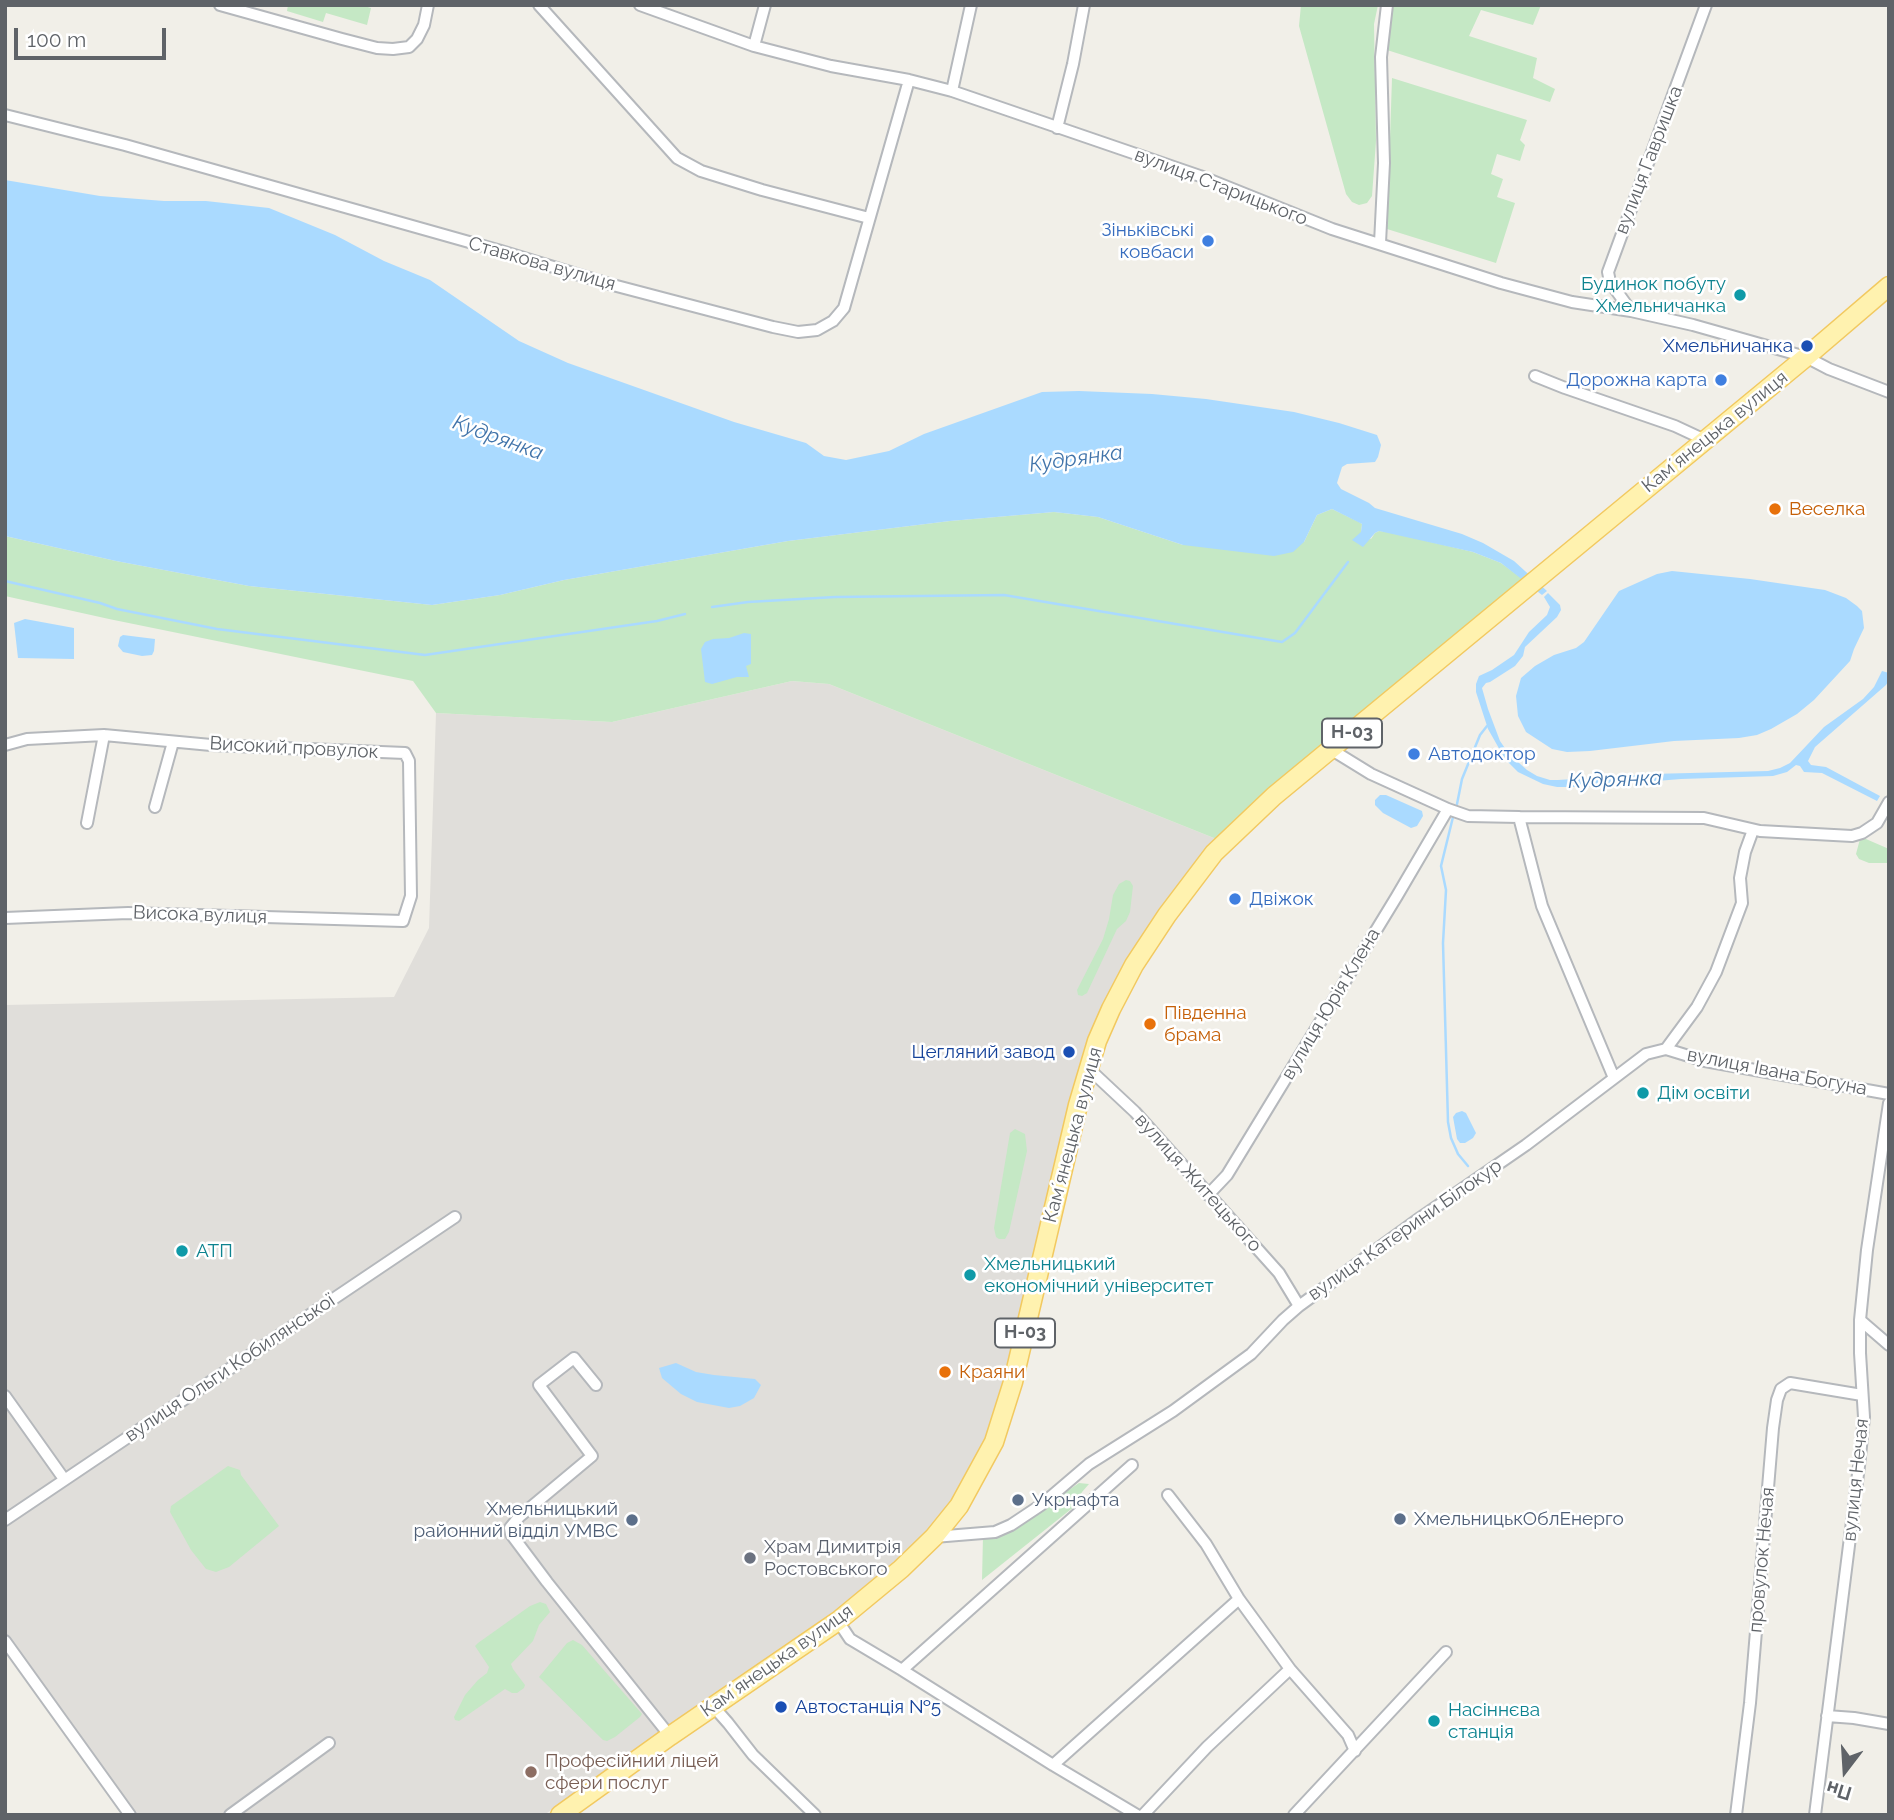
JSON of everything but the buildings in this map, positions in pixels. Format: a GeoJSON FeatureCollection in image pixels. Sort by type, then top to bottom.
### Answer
{"type":"FeatureCollection","features":[{"type":"Feature","properties":{"kind":"main road","name":"Камʼянецька вулиця"},"geometry":{"type":"LineString","coordinates":[[560,1815],[838,1621],[901,1569],[934,1537],[960,1506],[994,1442],[1013,1382],[1078,1105],[1097,1041],[1133,965],[1222,844],[1275,796],[1889,286]]}},
{"type":"Feature","properties":{"kind":"street"},"geometry":{"type":"LineString","coordinates":[[219,5],[377,48],[393,49],[409,47],[417,39],[428,5]]}},
{"type":"Feature","properties":{"kind":"street"},"geometry":{"type":"LineString","coordinates":[[539,5],[677,158],[701,170],[762,190],[869,218]]}},
{"type":"Feature","properties":{"kind":"street","name":"вулиця Старицького"},"geometry":{"type":"LineString","coordinates":[[640,5],[754,46],[831,66],[952,91],[1200,176],[1332,229],[1501,283],[1572,302],[1693,325],[1806,357],[1829,369],[1889,392]]}},
{"type":"Feature","properties":{"kind":"street"},"geometry":{"type":"LineString","coordinates":[[754,46],[765,5]]}},
{"type":"Feature","properties":{"kind":"street"},"geometry":{"type":"LineString","coordinates":[[952,91],[971,5]]}},
{"type":"Feature","properties":{"kind":"street"},"geometry":{"type":"LineString","coordinates":[[1057,128],[1084,5]]}},
{"type":"Feature","properties":{"kind":"street"},"geometry":{"type":"LineString","coordinates":[[1380,243],[1384,163],[1381,57],[1387,5]]}},
{"type":"Feature","properties":{"kind":"street","name":"вулиця Гавришка"},"geometry":{"type":"LineString","coordinates":[[1631,312],[1609,282],[1608,272],[1706,5]]}},
{"type":"Feature","properties":{"kind":"street","name":"Ставкова вулиця"},"geometry":{"type":"LineString","coordinates":[[5,115],[125,145],[609,284],[798,332],[817,330],[833,321],[844,309],[909,80]]}},
{"type":"Feature","properties":{"kind":"street"},"geometry":{"type":"LineString","coordinates":[[1535,376],[1675,426],[1705,440]]}},
{"type":"Feature","properties":{"kind":"street"},"geometry":{"type":"LineString","coordinates":[[88,823],[104,735]]}},
{"type":"Feature","properties":{"kind":"street","name":"Високий провулок"},"geometry":{"type":"LineString","coordinates":[[5,745],[27,739],[104,735],[211,745],[405,753],[410,761],[411,896],[403,921],[395,920]]}},
{"type":"Feature","properties":{"kind":"street"},"geometry":{"type":"LineString","coordinates":[[155,807],[173,742]]}},
{"type":"Feature","properties":{"kind":"street"},"geometry":{"type":"LineString","coordinates":[[1332,750],[1371,774],[1468,816],[1704,818],[1753,830],[1852,836],[1877,823],[1889,802]]}},
{"type":"Feature","properties":{"kind":"street","name":"вулиця Юрія Клена"},"geometry":{"type":"LineString","coordinates":[[1208,1195],[1227,1175],[1447,809]]}},
{"type":"Feature","properties":{"kind":"street"},"geometry":{"type":"LineString","coordinates":[[1520,817],[1542,906],[1614,1078]]}},
{"type":"Feature","properties":{"kind":"street"},"geometry":{"type":"LineString","coordinates":[[1667,1049],[1707,992],[1742,903],[1740,878],[1753,830]]}},
{"type":"Feature","properties":{"kind":"street","name":"Висока вулиця"},"geometry":{"type":"LineString","coordinates":[[5,918],[128,913],[395,920]]}},
{"type":"Feature","properties":{"kind":"street","name":"вулиця Катерини Білокур"},"geometry":{"type":"LineString","coordinates":[[934,1537],[995,1532],[1018,1521],[1089,1464],[1174,1411],[1251,1354],[1299,1306],[1420,1218],[1526,1145],[1646,1054],[1667,1049]]}},
{"type":"Feature","properties":{"kind":"street","name":"вулиця Івана Богуна"},"geometry":{"type":"LineString","coordinates":[[1667,1049],[1705,1061],[1889,1094]]}},
{"type":"Feature","properties":{"kind":"street","name":"вулиця Житецького"},"geometry":{"type":"LineString","coordinates":[[1088,1068],[1135,1112],[1279,1273],[1299,1306]]}},
{"type":"Feature","properties":{"kind":"street","name":"вулиця Нечая"},"geometry":{"type":"LineString","coordinates":[[1815,1815],[1859,1466],[1864,1417],[1860,1320],[1867,1250],[1889,1104]]}},
{"type":"Feature","properties":{"kind":"street","name":"вулиця Ольги Кобилянської"},"geometry":{"type":"LineString","coordinates":[[5,1520],[455,1217]]}},
{"type":"Feature","properties":{"kind":"street"},"geometry":{"type":"LineString","coordinates":[[1860,1320],[1885,1343]]}},
{"type":"Feature","properties":{"kind":"street"},"geometry":{"type":"LineString","coordinates":[[1860,1353],[1873,1342],[1885,1343]]}},
{"type":"Feature","properties":{"kind":"street"},"geometry":{"type":"LineString","coordinates":[[596,1385],[574,1358],[539,1385],[592,1456],[519,1517],[510,1528],[511,1534],[608,1661],[670,1736]]}},
{"type":"Feature","properties":{"kind":"street","name":"провулок Нечая"},"geometry":{"type":"LineString","coordinates":[[1736,1815],[1750,1703],[1777,1400],[1781,1389],[1790,1383],[1861,1395]]}},
{"type":"Feature","properties":{"kind":"street"},"geometry":{"type":"LineString","coordinates":[[5,1396],[64,1479]]}},
{"type":"Feature","properties":{"kind":"street"},"geometry":{"type":"LineString","coordinates":[[902,1670],[1132,1465]]}},
{"type":"Feature","properties":{"kind":"street"},"geometry":{"type":"LineString","coordinates":[[1168,1495],[1206,1544],[1239,1599],[1290,1669],[1348,1735],[1354,1751]]}},
{"type":"Feature","properties":{"kind":"street"},"geometry":{"type":"LineString","coordinates":[[1053,1765],[1239,1599]]}},
{"type":"Feature","properties":{"kind":"street"},"geometry":{"type":"LineString","coordinates":[[838,1621],[850,1639],[1137,1815]]}},
{"type":"Feature","properties":{"kind":"street"},"geometry":{"type":"LineString","coordinates":[[5,1642],[130,1815]]}},
{"type":"Feature","properties":{"kind":"street"},"geometry":{"type":"LineString","coordinates":[[1294,1815],[1446,1652]]}},
{"type":"Feature","properties":{"kind":"street"},"geometry":{"type":"LineString","coordinates":[[1143,1815],[1207,1747],[1290,1669]]}},
{"type":"Feature","properties":{"kind":"street"},"geometry":{"type":"LineString","coordinates":[[713,1706],[752,1755],[815,1815]]}},
{"type":"Feature","properties":{"kind":"street"},"geometry":{"type":"LineString","coordinates":[[1827,1716],[1854,1717],[1889,1724]]}},
{"type":"Feature","properties":{"kind":"street"},"geometry":{"type":"LineString","coordinates":[[230,1815],[329,1743]]}},
{"type":"Feature","properties":{"kind":"shaded area"},"geometry":{"type":"Polygon","coordinates":[[[792,681],[829,684],[1219,840],[1107,1006],[989,1440],[955,1503],[931,1534],[835,1617],[544,1815],[134,1815],[5,1633],[5,1005],[394,997],[429,928],[436,713],[612,722],[792,681]]]}},
{"type":"Feature","properties":{"kind":"green space"},"geometry":{"type":"Polygon","coordinates":[[[288,5],[361,5],[371,8],[367,25],[326,13],[323,22],[287,11],[288,5]]]}},
{"type":"Feature","properties":{"kind":"green space"},"geometry":{"type":"Polygon","coordinates":[[[1301,5],[1378,5],[1374,24],[1376,141],[1372,196],[1367,203],[1359,205],[1352,202],[1346,194],[1299,26],[1301,5]]]}},
{"type":"Feature","properties":{"kind":"green space"},"geometry":{"type":"Polygon","coordinates":[[[1393,5],[1541,5],[1533,25],[1481,10],[1469,36],[1537,58],[1533,78],[1555,89],[1550,102],[1387,50],[1393,5]]]}},
{"type":"Feature","properties":{"kind":"green space"},"geometry":{"type":"Polygon","coordinates":[[[1392,78],[1527,120],[1520,140],[1525,145],[1520,161],[1497,154],[1491,174],[1503,179],[1497,197],[1515,203],[1496,263],[1387,229],[1392,78]]]}},
{"type":"Feature","properties":{"kind":"green space"},"geometry":{"type":"Polygon","coordinates":[[[1332,509],[1362,524],[1361,532],[1371,539],[1379,531],[1389,532],[1473,552],[1501,563],[1527,582],[1219,840],[829,684],[792,681],[612,722],[436,713],[413,681],[5,596],[5,536],[116,561],[249,586],[432,605],[500,595],[564,580],[788,541],[950,521],[1054,512],[1098,517],[1183,545],[1304,542],[1317,515],[1332,509]]]}},
{"type":"Feature","properties":{"kind":"green space"},"geometry":{"type":"Polygon","coordinates":[[[1860,839],[1889,849],[1889,863],[1869,863],[1859,859],[1856,854],[1860,839]]]}},
{"type":"Feature","properties":{"kind":"green space"},"geometry":{"type":"Polygon","coordinates":[[[1126,880],[1133,886],[1130,912],[1126,921],[1117,929],[1087,993],[1078,995],[1077,990],[1103,939],[1113,895],[1119,884],[1126,880]]]}},
{"type":"Feature","properties":{"kind":"green space"},"geometry":{"type":"Polygon","coordinates":[[[1015,1129],[1025,1134],[1027,1151],[1009,1232],[1005,1239],[999,1239],[994,1228],[1010,1133],[1015,1129]]]}},
{"type":"Feature","properties":{"kind":"green space"},"geometry":{"type":"Polygon","coordinates":[[[228,1466],[240,1470],[279,1526],[229,1567],[216,1572],[206,1569],[191,1550],[170,1512],[171,1506],[228,1466]]]}},
{"type":"Feature","properties":{"kind":"green space"},"geometry":{"type":"Polygon","coordinates":[[[1079,1483],[1089,1484],[1075,1506],[982,1580],[983,1536],[1047,1505],[1079,1483]]]}},
{"type":"Feature","properties":{"kind":"green space"},"geometry":{"type":"Polygon","coordinates":[[[540,1602],[546,1604],[550,1612],[539,1625],[533,1641],[511,1664],[525,1685],[524,1688],[517,1693],[505,1689],[459,1721],[455,1720],[465,1695],[487,1673],[489,1667],[475,1646],[530,1606],[540,1602]]]}},
{"type":"Feature","properties":{"kind":"green space"},"geometry":{"type":"Polygon","coordinates":[[[573,1640],[582,1645],[642,1714],[607,1741],[539,1677],[567,1643],[573,1640]]]}},
{"type":"Feature","properties":{"kind":"water","name":"Кудрянка"},"geometry":{"type":"Polygon","coordinates":[[[5,180],[100,196],[206,201],[269,208],[335,235],[384,261],[430,280],[519,341],[568,363],[734,422],[806,443],[824,456],[846,460],[889,451],[924,434],[1042,392],[1152,394],[1206,399],[1294,412],[1339,423],[1377,435],[1381,445],[1375,462],[1347,464],[1342,467],[1337,483],[1341,489],[1375,508],[1483,543],[1514,561],[1547,591],[1542,595],[1501,563],[1473,552],[1379,531],[1363,547],[1352,540],[1361,532],[1362,524],[1332,509],[1317,515],[1304,542],[1293,552],[1274,556],[1183,545],[1098,517],[1054,512],[950,521],[788,541],[564,580],[500,595],[432,605],[249,586],[116,561],[5,536],[5,180]]]}},
{"type":"Feature","properties":{"kind":"water"},"geometry":{"type":"Polygon","coordinates":[[[1672,571],[1825,590],[1846,598],[1857,606],[1862,611],[1864,628],[1850,661],[1814,700],[1797,714],[1757,735],[1567,752],[1552,749],[1526,732],[1518,716],[1516,696],[1521,678],[1554,655],[1576,648],[1584,642],[1619,591],[1657,574],[1672,571]]]}},
{"type":"Feature","properties":{"kind":"water","name":"Кудрянка"},"geometry":{"type":"Polygon","coordinates":[[[1548,593],[1560,605],[1561,610],[1557,617],[1525,647],[1523,656],[1515,666],[1482,688],[1500,741],[1509,754],[1527,770],[1537,776],[1558,780],[1768,771],[1780,768],[1790,763],[1824,727],[1863,699],[1874,687],[1882,671],[1889,673],[1886,685],[1815,747],[1808,761],[1811,765],[1826,767],[1880,796],[1877,801],[1822,773],[1804,772],[1796,765],[1787,772],[1773,776],[1681,779],[1583,787],[1543,784],[1518,772],[1505,759],[1488,729],[1476,684],[1479,676],[1514,655],[1529,632],[1547,615],[1550,607],[1544,597],[1548,593]]]}},
{"type":"Feature","properties":{"kind":"water"},"geometry":{"type":"Polygon","coordinates":[[[25,619],[74,628],[74,659],[18,658],[14,623],[25,619]]]}},
{"type":"Feature","properties":{"kind":"water"},"geometry":{"type":"Polygon","coordinates":[[[744,633],[751,634],[751,664],[746,666],[749,677],[737,677],[712,684],[705,682],[701,649],[705,642],[744,633]]]}},
{"type":"Feature","properties":{"kind":"water"},"geometry":{"type":"Polygon","coordinates":[[[123,635],[155,639],[152,655],[123,652],[118,646],[123,635]]]}},
{"type":"Feature","properties":{"kind":"water"},"geometry":{"type":"Polygon","coordinates":[[[1380,795],[1386,795],[1422,811],[1423,816],[1417,826],[1411,828],[1383,813],[1375,805],[1375,800],[1380,795]]]}},
{"type":"Feature","properties":{"kind":"water"},"geometry":{"type":"Polygon","coordinates":[[[1462,1111],[1466,1113],[1476,1133],[1465,1143],[1460,1143],[1457,1139],[1453,1117],[1462,1111]]]}},
{"type":"Feature","properties":{"kind":"water"},"geometry":{"type":"Polygon","coordinates":[[[676,1363],[696,1372],[755,1379],[761,1385],[754,1398],[740,1406],[729,1408],[697,1402],[681,1394],[662,1378],[659,1368],[676,1363]]]}},
{"type":"Feature","properties":{"kind":"waterway"},"geometry":{"type":"LineString","coordinates":[[712,607],[835,597],[1004,595],[1282,642],[1295,633],[1348,562]]}},
{"type":"Feature","properties":{"kind":"waterway"},"geometry":{"type":"LineString","coordinates":[[5,581],[117,609],[217,629],[425,655],[657,621],[685,614]]}},
{"type":"Feature","properties":{"kind":"waterway"},"geometry":{"type":"LineString","coordinates":[[1457,804],[1462,779],[1480,735],[1487,726]]}},
{"type":"Feature","properties":{"kind":"waterway"},"geometry":{"type":"LineString","coordinates":[[1453,817],[1441,866],[1446,890],[1443,943],[1448,1122],[1458,1154],[1468,1166]]}},
{"type":"Feature","properties":{"kind":"place","name":"Зіньківські ковбаси"},"geometry":{"type":"Point","coordinates":[1208,241]}},
{"type":"Feature","properties":{"kind":"place","name":"Будинок побуту Хмельничанка"},"geometry":{"type":"Point","coordinates":[1740,295]}},
{"type":"Feature","properties":{"kind":"place","name":"Хмельничанка"},"geometry":{"type":"Point","coordinates":[1807,346]}},
{"type":"Feature","properties":{"kind":"place","name":"Дорожна карта"},"geometry":{"type":"Point","coordinates":[1721,380]}},
{"type":"Feature","properties":{"kind":"place","name":"Веселка"},"geometry":{"type":"Point","coordinates":[1775,509]}},
{"type":"Feature","properties":{"kind":"place","name":"Автодоктор"},"geometry":{"type":"Point","coordinates":[1414,754]}},
{"type":"Feature","properties":{"kind":"place","name":"Двіжок"},"geometry":{"type":"Point","coordinates":[1235,899]}},
{"type":"Feature","properties":{"kind":"place","name":"Південна брама"},"geometry":{"type":"Point","coordinates":[1150,1024]}},
{"type":"Feature","properties":{"kind":"place","name":"Цегляний завод"},"geometry":{"type":"Point","coordinates":[1069,1052]}},
{"type":"Feature","properties":{"kind":"place","name":"Дім освіти"},"geometry":{"type":"Point","coordinates":[1643,1093]}},
{"type":"Feature","properties":{"kind":"place","name":"АТП"},"geometry":{"type":"Point","coordinates":[182,1251]}},
{"type":"Feature","properties":{"kind":"place","name":"Хмельницький економічний університет"},"geometry":{"type":"Point","coordinates":[970,1275]}},
{"type":"Feature","properties":{"kind":"place","name":"Краяни"},"geometry":{"type":"Point","coordinates":[945,1372]}},
{"type":"Feature","properties":{"kind":"place","name":"Укрнафта"},"geometry":{"type":"Point","coordinates":[1018,1500]}},
{"type":"Feature","properties":{"kind":"place","name":"ХмельницькОблЕнерго"},"geometry":{"type":"Point","coordinates":[1400,1519]}},
{"type":"Feature","properties":{"kind":"place","name":"Хмельницький районний відділ УМВС"},"geometry":{"type":"Point","coordinates":[632,1520]}},
{"type":"Feature","properties":{"kind":"place","name":"Храм Димитрія Ростовського"},"geometry":{"type":"Point","coordinates":[750,1558]}},
{"type":"Feature","properties":{"kind":"place","name":"Автостанція №5"},"geometry":{"type":"Point","coordinates":[781,1707]}},
{"type":"Feature","properties":{"kind":"place","name":"Насіннєва станція"},"geometry":{"type":"Point","coordinates":[1434,1721]}},
{"type":"Feature","properties":{"kind":"place","name":"Професійний ліцей сфери послуг"},"geometry":{"type":"Point","coordinates":[531,1772]}}]}
